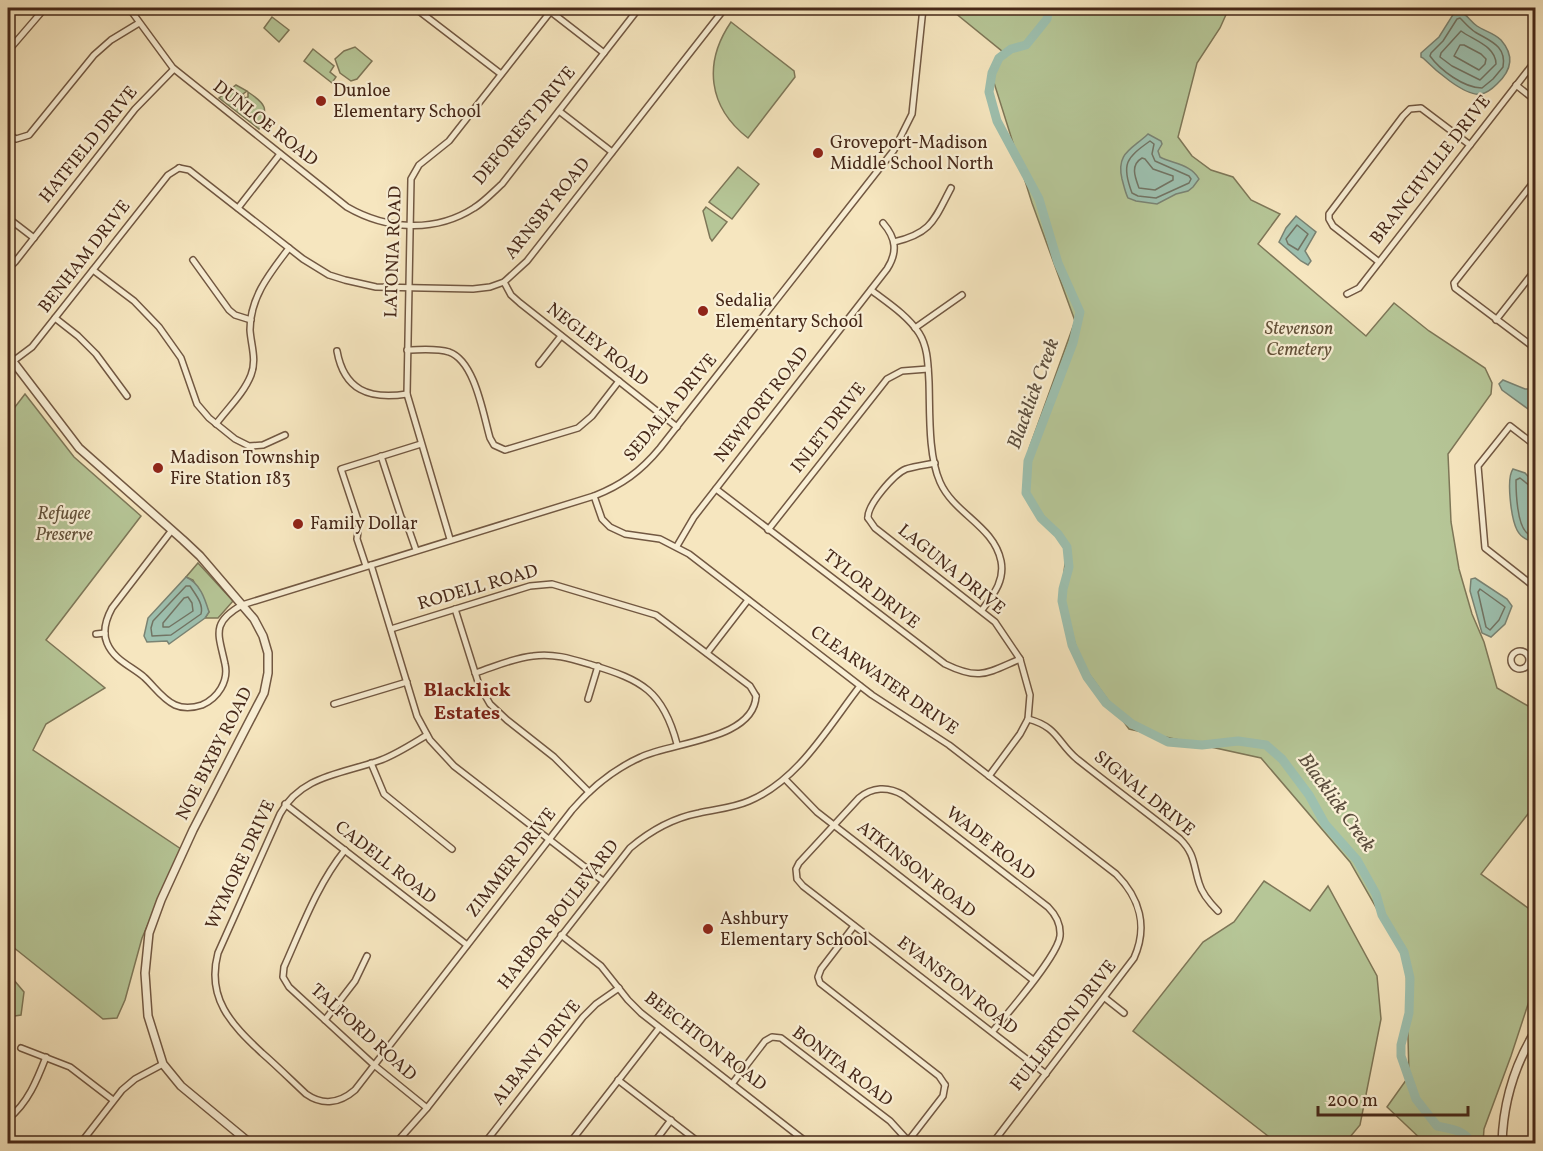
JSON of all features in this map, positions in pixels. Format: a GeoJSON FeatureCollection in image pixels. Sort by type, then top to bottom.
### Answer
{"type":"FeatureCollection","features":[{"type":"Feature","properties":{"kind":"street"},"geometry":{"type":"LineString","coordinates":[[8,51],[45,8]]}},
{"type":"Feature","properties":{"kind":"street","name":"DUNLOE ROAD"},"geometry":{"type":"LineString","coordinates":[[129,8],[174,69],[348,207],[375,220],[410,227]]}},
{"type":"Feature","properties":{"kind":"street"},"geometry":{"type":"LineString","coordinates":[[415,8],[501,74]]}},
{"type":"Feature","properties":{"kind":"street","name":"DEFOREST DRIVE"},"geometry":{"type":"LineString","coordinates":[[410,227],[442,223],[475,208],[502,184],[639,8]]}},
{"type":"Feature","properties":{"kind":"street","name":"ARNSBY ROAD"},"geometry":{"type":"LineString","coordinates":[[179,168],[189,170],[318,269],[345,280],[376,287],[472,289],[490,287],[504,282],[527,261],[725,8]]}},
{"type":"Feature","properties":{"kind":"street","name":"SEDALIA DRIVE"},"geometry":{"type":"LineString","coordinates":[[242,605],[594,496],[632,477],[649,461],[677,427],[894,150],[912,114],[923,8]]}},
{"type":"Feature","properties":{"kind":"street"},"geometry":{"type":"LineString","coordinates":[[1525,8],[1536,16]]}},
{"type":"Feature","properties":{"kind":"street"},"geometry":{"type":"LineString","coordinates":[[549,9],[604,53]]}},
{"type":"Feature","properties":{"kind":"street","name":"LATONIA ROAD"},"geometry":{"type":"LineString","coordinates":[[450,539],[407,394],[411,179],[415,170],[449,141],[549,9]]}},
{"type":"Feature","properties":{"kind":"street"},"geometry":{"type":"LineString","coordinates":[[8,134],[14,139],[21,139],[31,133],[94,55],[111,40],[139,23]]}},
{"type":"Feature","properties":{"kind":"street","name":"BRANCHVILLE DRIVE"},"geometry":{"type":"LineString","coordinates":[[1347,294],[1359,288],[1536,60]]}},
{"type":"Feature","properties":{"kind":"street","name":"HATFIELD DRIVE"},"geometry":{"type":"LineString","coordinates":[[8,269],[135,109],[174,69]]}},
{"type":"Feature","properties":{"kind":"street"},"geometry":{"type":"LineString","coordinates":[[1516,85],[1536,100]]}},
{"type":"Feature","properties":{"kind":"street"},"geometry":{"type":"LineString","coordinates":[[1379,262],[1333,226],[1329,214],[1334,206],[1410,109],[1423,109],[1470,145]]}},
{"type":"Feature","properties":{"kind":"street"},"geometry":{"type":"LineString","coordinates":[[559,111],[612,152]]}},
{"type":"Feature","properties":{"kind":"street"},"geometry":{"type":"LineString","coordinates":[[238,208],[280,154]]}},
{"type":"Feature","properties":{"kind":"street"},"geometry":{"type":"LineString","coordinates":[[177,161],[179,168]]}},
{"type":"Feature","properties":{"kind":"street","name":"BENHAM DRIVE"},"geometry":{"type":"LineString","coordinates":[[10,358],[32,347],[168,175],[179,168]]}},
{"type":"Feature","properties":{"kind":"street"},"geometry":{"type":"LineString","coordinates":[[1536,179],[1454,283],[1455,288],[1536,349]]}},
{"type":"Feature","properties":{"kind":"street"},"geometry":{"type":"LineString","coordinates":[[883,223],[894,242],[913,237],[927,228],[934,220],[951,188]]}},
{"type":"Feature","properties":{"kind":"street"},"geometry":{"type":"LineString","coordinates":[[8,218],[34,238]]}},
{"type":"Feature","properties":{"kind":"street","name":"NEWPORT ROAD"},"geometry":{"type":"LineString","coordinates":[[677,546],[689,524],[871,290],[893,259],[894,242]]}},
{"type":"Feature","properties":{"kind":"street"},"geometry":{"type":"LineString","coordinates":[[216,424],[244,389],[250,377],[254,367],[251,320],[254,307],[261,288],[289,248]]}},
{"type":"Feature","properties":{"kind":"street"},"geometry":{"type":"LineString","coordinates":[[193,260],[229,310],[235,315],[251,320]]}},
{"type":"Feature","properties":{"kind":"street"},"geometry":{"type":"LineString","coordinates":[[1496,320],[1536,269]]}},
{"type":"Feature","properties":{"kind":"street"},"geometry":{"type":"LineString","coordinates":[[93,270],[134,301],[159,327],[181,358],[197,404],[216,424],[249,446],[263,445],[285,435]]}},
{"type":"Feature","properties":{"kind":"street","name":"NEGLEY ROAD"},"geometry":{"type":"LineString","coordinates":[[504,282],[516,299],[677,427]]}},
{"type":"Feature","properties":{"kind":"street"},"geometry":{"type":"LineString","coordinates":[[871,290],[905,317],[915,328],[926,349],[935,463],[939,480],[949,497],[984,531],[1000,556],[1002,569],[1000,582],[994,595],[982,610]]}},
{"type":"Feature","properties":{"kind":"street"},"geometry":{"type":"LineString","coordinates":[[915,328],[962,295]]}},
{"type":"Feature","properties":{"kind":"street"},"geometry":{"type":"LineString","coordinates":[[55,318],[92,349],[127,396]]}},
{"type":"Feature","properties":{"kind":"street"},"geometry":{"type":"LineString","coordinates":[[539,364],[561,336]]}},
{"type":"Feature","properties":{"kind":"street"},"geometry":{"type":"LineString","coordinates":[[407,350],[447,351],[461,360],[470,374],[496,451],[508,450],[578,428],[592,416],[619,381]]}},
{"type":"Feature","properties":{"kind":"street"},"geometry":{"type":"LineString","coordinates":[[337,351],[342,373],[358,388],[386,396],[407,394]]}},
{"type":"Feature","properties":{"kind":"street","name":"NOE BIXBY ROAD"},"geometry":{"type":"LineString","coordinates":[[10,358],[79,448],[200,556],[254,619],[263,636],[268,653],[268,677],[260,704],[193,830],[161,900],[149,933],[145,973],[146,1004],[152,1034],[163,1064],[181,1086],[251,1143]]}},
{"type":"Feature","properties":{"kind":"street","name":"INLET DRIVE"},"geometry":{"type":"LineString","coordinates":[[768,530],[887,379],[902,371],[928,369]]}},
{"type":"Feature","properties":{"kind":"street"},"geometry":{"type":"LineString","coordinates":[[1536,446],[1510,426],[1478,466],[1485,548],[1536,588]]}},
{"type":"Feature","properties":{"kind":"street"},"geometry":{"type":"LineString","coordinates":[[421,444],[341,469],[359,523],[357,539],[390,629],[417,716],[437,749],[454,766],[603,881]]}},
{"type":"Feature","properties":{"kind":"street"},"geometry":{"type":"LineString","coordinates":[[381,456],[401,517],[409,530],[416,550]]}},
{"type":"Feature","properties":{"kind":"street"},"geometry":{"type":"LineString","coordinates":[[860,518],[868,518],[870,508],[896,475],[906,469],[935,463]]}},
{"type":"Feature","properties":{"kind":"street","name":"TYLOR DRIVE"},"geometry":{"type":"LineString","coordinates":[[716,489],[945,664],[963,673],[976,675],[990,672],[1020,659]]}},
{"type":"Feature","properties":{"kind":"street","name":"CLEARWATER DRIVE"},"geometry":{"type":"LineString","coordinates":[[594,496],[602,519],[610,527],[625,534],[660,539],[677,546],[860,686],[949,745],[1116,874],[1132,894],[1140,918]]}},
{"type":"Feature","properties":{"kind":"street","name":"LAGUNA DRIVE"},"geometry":{"type":"LineString","coordinates":[[868,518],[875,528],[982,610],[1002,629],[1020,659],[1030,695],[1028,719]]}},
{"type":"Feature","properties":{"kind":"street"},"geometry":{"type":"LineString","coordinates":[[172,530],[112,608],[106,620],[106,641],[115,656],[143,676],[162,696],[175,705],[195,707],[214,698],[222,685],[225,665],[218,638],[219,628],[224,619],[242,605]]}},
{"type":"Feature","properties":{"kind":"street","name":"RODELL ROAD"},"geometry":{"type":"LineString","coordinates":[[390,629],[530,586],[552,584],[656,615],[759,695]]}},
{"type":"Feature","properties":{"kind":"street"},"geometry":{"type":"LineString","coordinates":[[707,653],[748,600]]}},
{"type":"Feature","properties":{"kind":"street"},"geometry":{"type":"LineString","coordinates":[[455,609],[482,692],[496,710],[554,757],[588,792]]}},
{"type":"Feature","properties":{"kind":"street"},"geometry":{"type":"LineString","coordinates":[[96,634],[105,633]]}},
{"type":"Feature","properties":{"kind":"street"},"geometry":{"type":"LineString","coordinates":[[475,673],[521,658],[541,655],[570,658],[598,666],[633,680],[653,694],[669,717],[677,744]]}},
{"type":"Feature","properties":{"kind":"street"},"geometry":{"type":"LineString","coordinates":[[1529,664],[1536,667]]}},
{"type":"Feature","properties":{"kind":"street"},"geometry":{"type":"LineString","coordinates":[[588,699],[598,666]]}},
{"type":"Feature","properties":{"kind":"street"},"geometry":{"type":"LineString","coordinates":[[334,704],[407,682]]}},
{"type":"Feature","properties":{"kind":"street","name":"HARBOR BOULEVARD"},"geometry":{"type":"LineString","coordinates":[[395,1143],[427,1108],[630,848],[668,822],[688,815],[747,802],[785,779],[807,755],[860,686]]}},
{"type":"Feature","properties":{"kind":"street","name":"ZIMMER DRIVE"},"geometry":{"type":"LineString","coordinates":[[329,1102],[350,1094],[588,792],[626,764],[642,756],[727,731],[752,711],[759,695]]}},
{"type":"Feature","properties":{"kind":"street"},"geometry":{"type":"LineString","coordinates":[[989,776],[1020,734],[1028,719]]}},
{"type":"Feature","properties":{"kind":"street","name":"SIGNAL DRIVE"},"geometry":{"type":"LineString","coordinates":[[1028,719],[1050,728],[1076,758],[1180,838],[1192,853],[1203,893],[1218,912]]}},
{"type":"Feature","properties":{"kind":"street","name":"WYMORE DRIVE"},"geometry":{"type":"LineString","coordinates":[[329,1102],[317,1100],[306,1094],[239,1032],[224,1012],[214,967],[221,944],[285,804],[296,792],[310,783],[371,763],[399,751],[427,735]]}},
{"type":"Feature","properties":{"kind":"street"},"geometry":{"type":"LineString","coordinates":[[371,763],[379,787],[390,801],[452,849]]}},
{"type":"Feature","properties":{"kind":"street","name":"ATKINSON ROAD"},"geometry":{"type":"LineString","coordinates":[[785,779],[809,805],[834,826],[1033,980]]}},
{"type":"Feature","properties":{"kind":"street","name":"WADE ROAD"},"geometry":{"type":"LineString","coordinates":[[834,826],[864,794],[882,789],[893,790],[903,795],[1048,907],[1059,922],[1059,940],[1052,957],[1033,980]]}},
{"type":"Feature","properties":{"kind":"street","name":"CADELL ROAD"},"geometry":{"type":"LineString","coordinates":[[285,804],[467,945]]}},
{"type":"Feature","properties":{"kind":"street","name":"EVANSTON ROAD"},"geometry":{"type":"LineString","coordinates":[[834,826],[799,863],[793,875],[803,886],[1046,1074]]}},
{"type":"Feature","properties":{"kind":"street","name":"TALFORD ROAD"},"geometry":{"type":"LineString","coordinates":[[345,850],[324,878],[281,977],[374,1065],[427,1108]]}},
{"type":"Feature","properties":{"kind":"street","name":"FULLERTON DRIVE"},"geometry":{"type":"LineString","coordinates":[[992,1143],[1130,966],[1141,936],[1140,918]]}},
{"type":"Feature","properties":{"kind":"street"},"geometry":{"type":"LineString","coordinates":[[854,926],[815,977],[822,985],[939,1076],[945,1085],[943,1096],[910,1142]]}},
{"type":"Feature","properties":{"kind":"street","name":"BEECHTON ROAD"},"geometry":{"type":"LineString","coordinates":[[561,935],[601,966],[634,1006],[659,1028],[809,1143]]}},
{"type":"Feature","properties":{"kind":"street"},"geometry":{"type":"LineString","coordinates":[[324,1020],[355,981],[367,956]]}},
{"type":"Feature","properties":{"kind":"street"},"geometry":{"type":"LineString","coordinates":[[992,1032],[1033,980]]}},
{"type":"Feature","properties":{"kind":"street","name":"ALBANY DRIVE"},"geometry":{"type":"LineString","coordinates":[[484,1143],[576,1025],[596,1004],[619,988]]}},
{"type":"Feature","properties":{"kind":"street"},"geometry":{"type":"LineString","coordinates":[[1105,998],[1124,1013]]}},
{"type":"Feature","properties":{"kind":"street"},"geometry":{"type":"LineString","coordinates":[[569,1143],[659,1028]]}},
{"type":"Feature","properties":{"kind":"street"},"geometry":{"type":"LineString","coordinates":[[772,1030],[772,1037]]}},
{"type":"Feature","properties":{"kind":"street"},"geometry":{"type":"LineString","coordinates":[[1502,1143],[1512,1081],[1526,1047],[1536,1030]]}},
{"type":"Feature","properties":{"kind":"street","name":"BONITA ROAD"},"geometry":{"type":"LineString","coordinates":[[732,1084],[761,1045],[772,1037],[781,1038],[890,1121],[910,1142]]}},
{"type":"Feature","properties":{"kind":"street"},"geometry":{"type":"LineString","coordinates":[[21,1048],[70,1067],[114,1100]]}},
{"type":"Feature","properties":{"kind":"street"},"geometry":{"type":"LineString","coordinates":[[8,1119],[22,1106],[46,1057]]}},
{"type":"Feature","properties":{"kind":"street"},"geometry":{"type":"LineString","coordinates":[[80,1143],[114,1100],[135,1079],[163,1064]]}},
{"type":"Feature","properties":{"kind":"street"},"geometry":{"type":"LineString","coordinates":[[618,1080],[700,1143]]}},
{"type":"Feature","properties":{"kind":"street"},"geometry":{"type":"LineString","coordinates":[[945,1085],[952,1084]]}},
{"type":"Feature","properties":{"kind":"street"},"geometry":{"type":"LineString","coordinates":[[653,1143],[671,1120]]}},
{"type":"Feature","properties":{"kind":"green space","name":"Stevenson Cemetery"},"geometry":{"type":"Polygon","coordinates":[[[949,8],[1229,8],[1220,28],[1197,63],[1178,137],[1192,156],[1211,170],[1233,177],[1251,200],[1280,214],[1258,244],[1366,336],[1394,303],[1429,331],[1485,368],[1492,383],[1491,394],[1448,454],[1451,522],[1459,569],[1497,688],[1535,710],[1535,805],[1481,874],[1535,913],[1536,980],[1484,1129],[1483,1143],[1425,1143],[1387,1107],[1409,1076],[1406,960],[1350,862],[1261,758],[1129,729],[1081,663],[1061,597],[1067,547],[1026,493],[1029,449],[1075,321],[1032,203],[990,70],[1003,52],[949,8]]]}},
{"type":"Feature","properties":{"kind":"green space"},"geometry":{"type":"Polygon","coordinates":[[[272,17],[289,30],[279,42],[264,28],[272,17]]]}},
{"type":"Feature","properties":{"kind":"green space"},"geometry":{"type":"Polygon","coordinates":[[[731,22],[794,71],[795,77],[748,138],[725,113],[714,84],[716,53],[731,22]]]}},
{"type":"Feature","properties":{"kind":"green space"},"geometry":{"type":"Polygon","coordinates":[[[355,47],[372,61],[357,79],[351,81],[340,73],[335,59],[344,51],[355,47]]]}},
{"type":"Feature","properties":{"kind":"green space"},"geometry":{"type":"Polygon","coordinates":[[[313,49],[334,66],[330,72],[336,77],[332,83],[304,61],[313,49]]]}},
{"type":"Feature","properties":{"kind":"green space"},"geometry":{"type":"Polygon","coordinates":[[[236,85],[247,91],[243,94],[245,98],[248,97],[248,92],[262,103],[265,111],[259,129],[219,98],[236,85]]]}},
{"type":"Feature","properties":{"kind":"green space"},"geometry":{"type":"Polygon","coordinates":[[[738,167],[759,184],[732,219],[709,202],[738,167]]]}},
{"type":"Feature","properties":{"kind":"green space"},"geometry":{"type":"Polygon","coordinates":[[[706,207],[727,222],[712,241],[703,211],[706,207]]]}},
{"type":"Feature","properties":{"kind":"green space","name":"Refugee Preserve"},"geometry":{"type":"Polygon","coordinates":[[[25,394],[74,457],[141,516],[46,640],[105,688],[46,724],[33,750],[181,849],[142,938],[125,1000],[117,1018],[103,1019],[8,943],[8,416],[25,394]]]}},
{"type":"Feature","properties":{"kind":"green space"},"geometry":{"type":"Polygon","coordinates":[[[198,563],[233,601],[218,618],[205,618],[209,612],[193,580],[186,577],[198,563]]]}},
{"type":"Feature","properties":{"kind":"green space"},"geometry":{"type":"Polygon","coordinates":[[[1264,881],[1310,911],[1328,886],[1377,976],[1381,1019],[1360,1125],[1345,1143],[1277,1143],[1133,1031],[1203,942],[1234,922],[1264,881]]]}},
{"type":"Feature","properties":{"kind":"green space"},"geometry":{"type":"Polygon","coordinates":[[[8,973],[24,992],[21,1015],[8,1017],[8,973]]]}},
{"type":"Feature","properties":{"kind":"water"},"geometry":{"type":"Polygon","coordinates":[[[1459,11],[1477,26],[1501,40],[1510,58],[1508,69],[1502,79],[1494,87],[1481,94],[1474,94],[1459,87],[1421,57],[1421,53],[1439,37],[1454,13],[1459,11]]]}},
{"type":"Feature","properties":{"kind":"water"},"geometry":{"type":"Polygon","coordinates":[[[1148,134],[1161,141],[1162,144],[1158,151],[1160,157],[1187,167],[1199,179],[1188,191],[1176,194],[1157,204],[1128,198],[1122,179],[1123,158],[1148,134]]]}},
{"type":"Feature","properties":{"kind":"water"},"geometry":{"type":"Polygon","coordinates":[[[1296,216],[1316,232],[1305,251],[1311,261],[1308,265],[1279,242],[1286,228],[1296,216]]]}},
{"type":"Feature","properties":{"kind":"water"},"geometry":{"type":"Polygon","coordinates":[[[1503,380],[1525,389],[1529,389],[1535,381],[1535,414],[1502,390],[1499,384],[1503,380]]]}},
{"type":"Feature","properties":{"kind":"water"},"geometry":{"type":"Polygon","coordinates":[[[1513,469],[1525,473],[1535,484],[1535,550],[1531,541],[1521,536],[1515,524],[1510,489],[1513,469]]]}},
{"type":"Feature","properties":{"kind":"water"},"geometry":{"type":"Polygon","coordinates":[[[186,577],[198,587],[209,612],[205,618],[169,644],[167,641],[147,642],[144,636],[148,618],[186,577]]]}},
{"type":"Feature","properties":{"kind":"water"},"geometry":{"type":"Polygon","coordinates":[[[1475,578],[1507,599],[1512,606],[1505,624],[1491,637],[1482,633],[1470,591],[1471,579],[1475,578]]]}},
{"type":"Feature","properties":{"kind":"waterway","name":"Blacklick Creek"},"geometry":{"type":"LineString","coordinates":[[1049,8],[1047,19],[1026,45],[1011,49],[999,58],[992,73],[989,92],[997,121],[1039,199],[1058,263],[1080,312],[1073,343],[1028,461],[1026,493],[1041,518],[1058,534],[1067,547],[1069,567],[1062,601],[1072,645],[1087,677],[1106,703],[1132,724],[1168,742],[1202,745],[1238,741],[1266,745],[1282,759],[1309,795],[1325,824],[1357,860],[1376,894],[1382,915],[1404,952],[1410,978],[1409,1013],[1401,1045],[1401,1056],[1416,1099],[1437,1126],[1462,1133],[1473,1144]]}},
{"type":"Feature","properties":{"kind":"place","name":"Dunloe Elementary School"},"geometry":{"type":"Point","coordinates":[321,101]}},
{"type":"Feature","properties":{"kind":"place","name":"Groveport-Madison Middle School North"},"geometry":{"type":"Point","coordinates":[818,153]}},
{"type":"Feature","properties":{"kind":"place","name":"Sedalia Elementary School"},"geometry":{"type":"Point","coordinates":[703,311]}},
{"type":"Feature","properties":{"kind":"place","name":"Madison Township Fire Station 183"},"geometry":{"type":"Point","coordinates":[158,468]}},
{"type":"Feature","properties":{"kind":"place","name":"Family Dollar"},"geometry":{"type":"Point","coordinates":[298,524]}},
{"type":"Feature","properties":{"kind":"place","name":"Ashbury Elementary School"},"geometry":{"type":"Point","coordinates":[708,929]}},
{"type":"Feature","properties":{"kind":"district","name":"Blacklick Estates"},"geometry":{"type":"Point","coordinates":[467,702]}}]}
